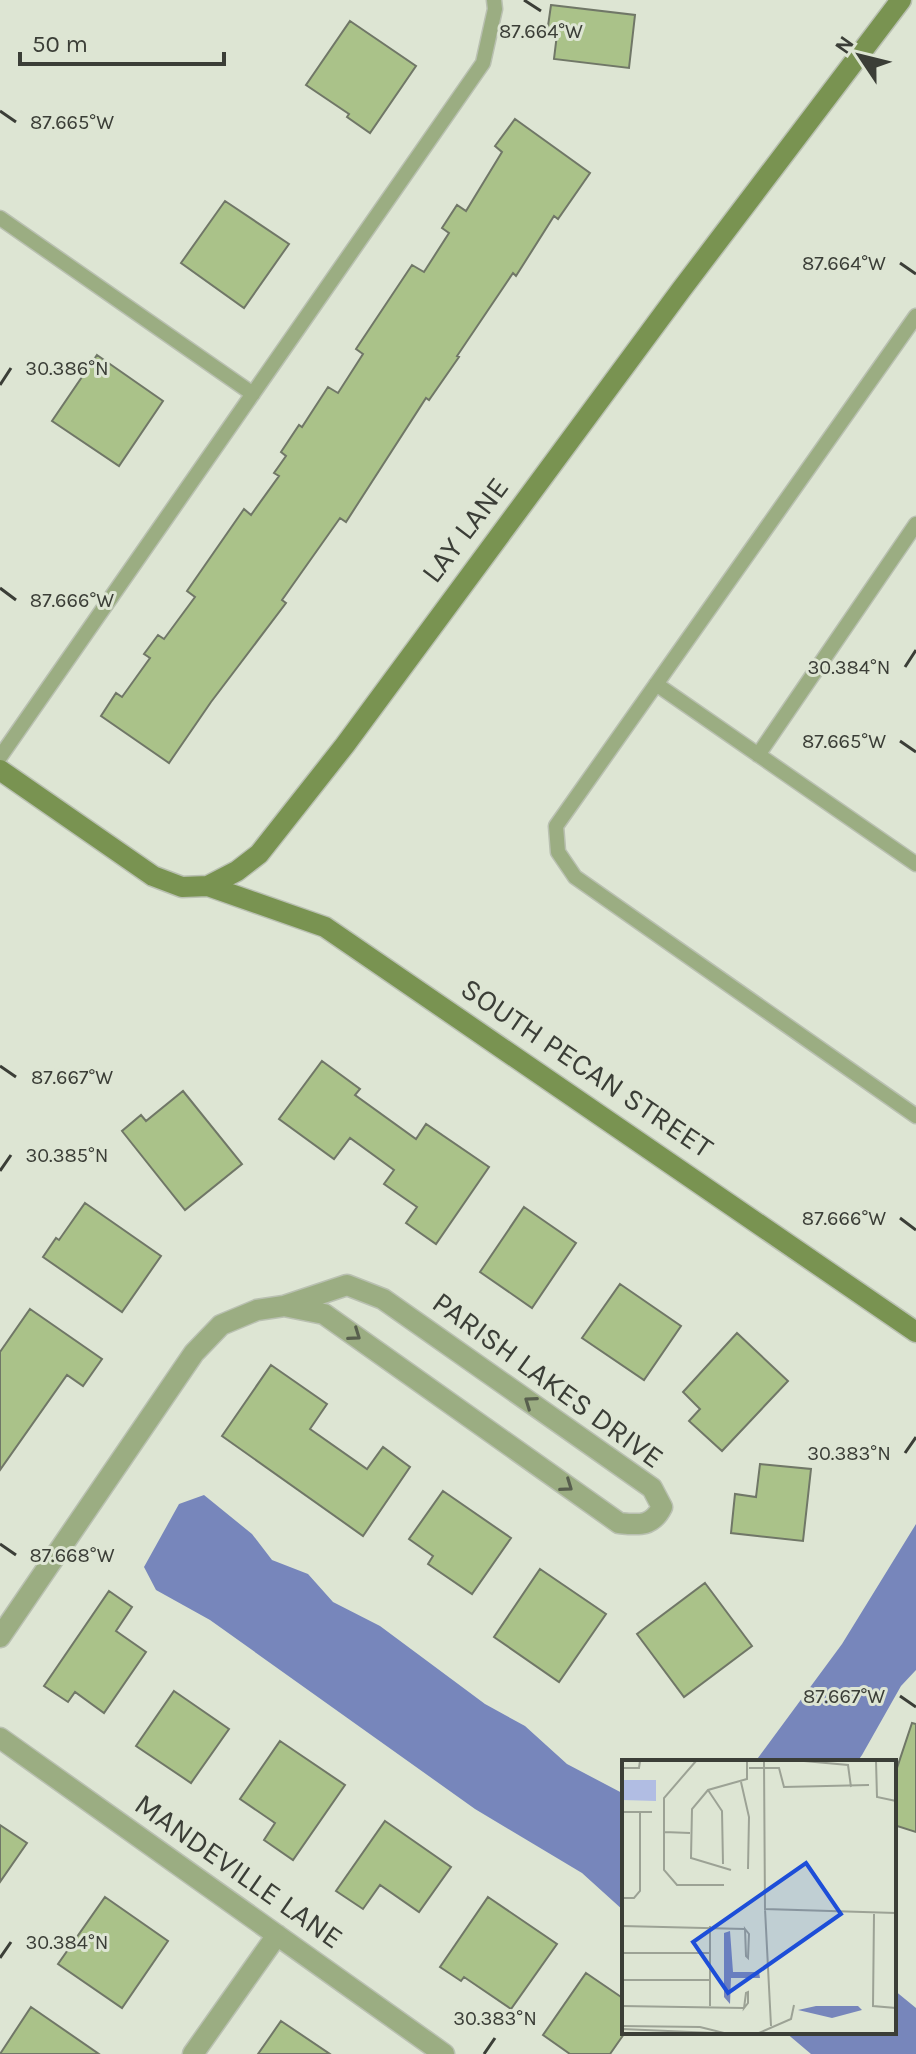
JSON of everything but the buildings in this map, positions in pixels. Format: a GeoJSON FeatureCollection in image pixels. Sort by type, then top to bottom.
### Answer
{"type":"FeatureCollection","features":[{"type":"Feature","properties":{"kind":"street","name":"LAY LANE"},"geometry":{"type":"LineString","coordinates":[[208,886],[237,871],[259,854],[345,745],[681,290],[901,0]]}},
{"type":"Feature","properties":{"kind":"street"},"geometry":{"type":"LineString","coordinates":[[0,770],[153,876],[182,887],[208,886]]}},
{"type":"Feature","properties":{"kind":"street","name":"SOUTH PECAN STREET"},"geometry":{"type":"LineString","coordinates":[[208,886],[325,927],[916,1332]]}},
{"type":"Feature","properties":{"kind":"street","name":"PARISH LAKES DRIVE"},"geometry":{"type":"LineString","coordinates":[[0,1637],[194,1353],[221,1325],[257,1310],[284,1306],[347,1285],[383,1299],[652,1488],[662,1507],[657,1519],[642,1526],[619,1523],[324,1314],[284,1306]]}},
{"type":"Feature","properties":{"kind":"street","name":"MANDEVILLE LANE"},"geometry":{"type":"LineString","coordinates":[[0,1738],[444,2054]]}},
{"type":"Feature","properties":{"kind":"street"},"geometry":{"type":"LineString","coordinates":[[193,2054],[277,1935]]}},
{"type":"Feature","properties":{"kind":"lane"},"geometry":{"type":"LineString","coordinates":[[0,757],[483,63],[495,9],[494,0]]}},
{"type":"Feature","properties":{"kind":"lane"},"geometry":{"type":"LineString","coordinates":[[0,218],[253,394]]}},
{"type":"Feature","properties":{"kind":"lane"},"geometry":{"type":"LineString","coordinates":[[916,316],[556,826],[558,852],[575,877],[916,1116]]}},
{"type":"Feature","properties":{"kind":"lane"},"geometry":{"type":"LineString","coordinates":[[758,755],[916,524]]}},
{"type":"Feature","properties":{"kind":"lane"},"geometry":{"type":"LineString","coordinates":[[656,684],[916,864]]}},
{"type":"Feature","properties":{"kind":"water"},"geometry":{"type":"Polygon","coordinates":[[[204,1495],[252,1534],[272,1560],[308,1574],[333,1602],[380,1626],[485,1704],[525,1726],[567,1764],[622,1793],[622,1909],[582,1873],[475,1809],[210,1620],[156,1590],[144,1567],[179,1504],[204,1495]]]}},
{"type":"Feature","properties":{"kind":"water"},"geometry":{"type":"Polygon","coordinates":[[[916,1524],[916,1670],[901,1686],[862,1755],[858,1760],[756,1760],[842,1644],[916,1524]]]}},
{"type":"Feature","properties":{"kind":"water"},"geometry":{"type":"Polygon","coordinates":[[[896,1992],[916,2008],[916,2054],[811,2054],[787,2034],[896,2034],[896,1992]]]}}]}
